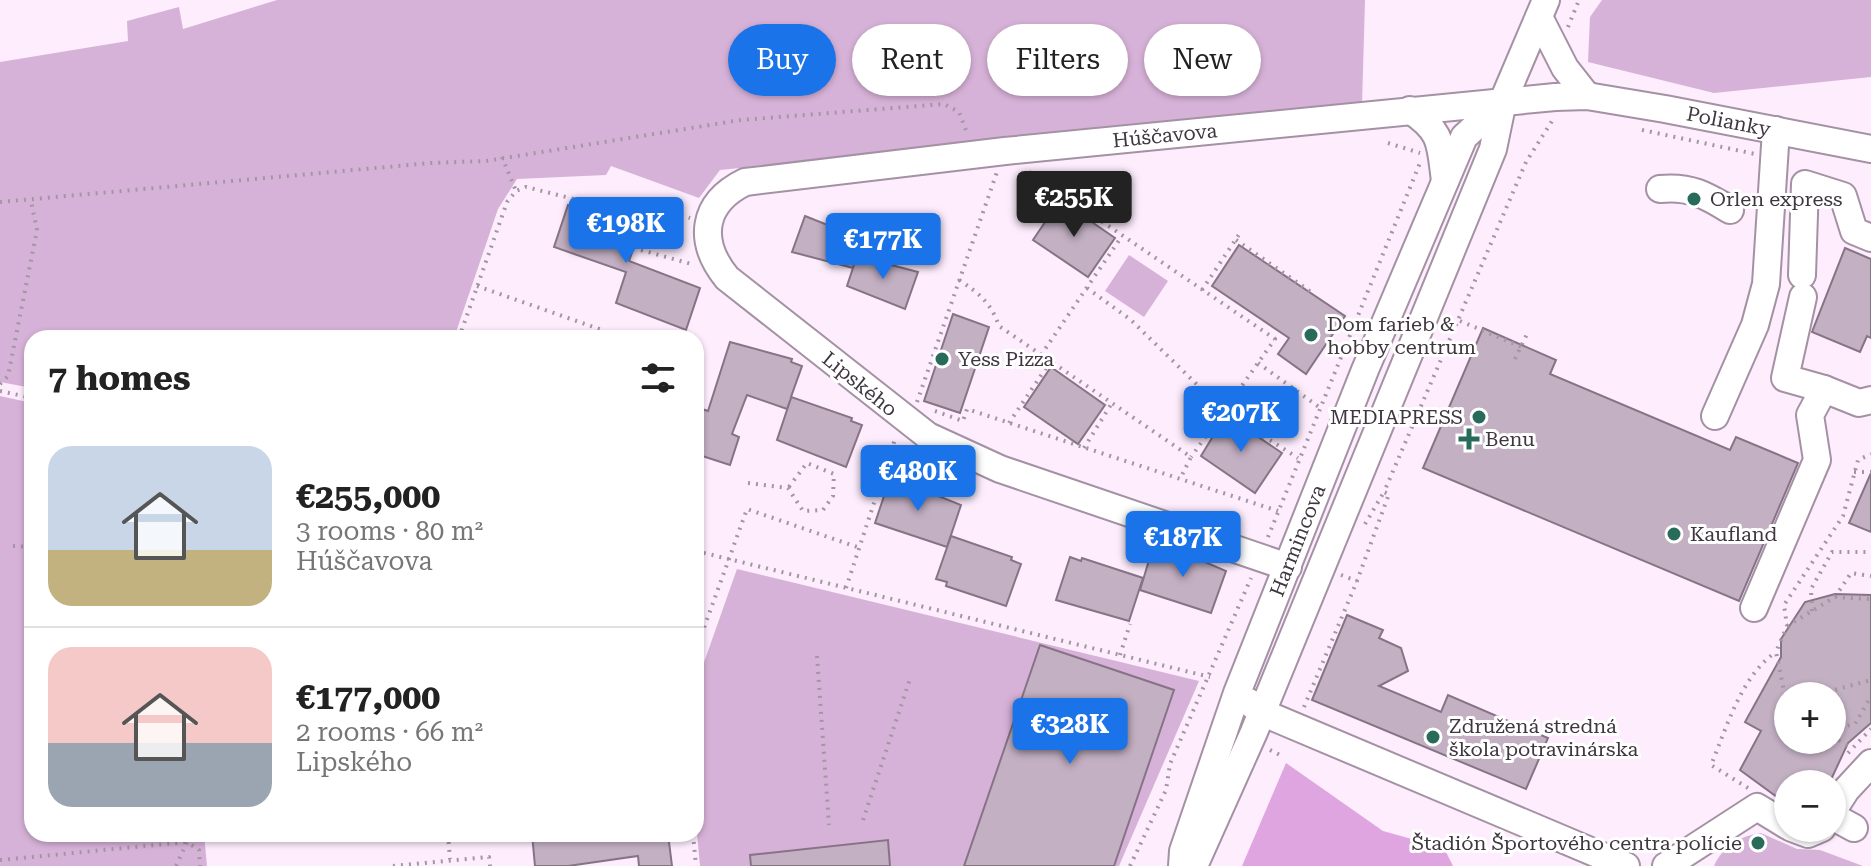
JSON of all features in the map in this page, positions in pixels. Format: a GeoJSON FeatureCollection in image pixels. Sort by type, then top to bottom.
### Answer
{"type":"FeatureCollection","features":[{"type":"Feature","properties":{"kind":"street"},"geometry":{"type":"LineString","coordinates":[[1542,9],[1565,68],[1587,96]]}},
{"type":"Feature","properties":{"kind":"street","name":"Harmincova"},"geometry":{"type":"LineString","coordinates":[[1194,866],[1261,712],[1493,149],[1503,101],[1542,9]]}},
{"type":"Feature","properties":{"kind":"street","name":"Polianky"},"geometry":{"type":"LineString","coordinates":[[1503,101],[1587,96],[1871,149]]}},
{"type":"Feature","properties":{"kind":"street","name":"Harmincova"},"geometry":{"type":"LineString","coordinates":[[1182,866],[1183,851],[1237,693],[1365,370],[1464,137],[1503,101]]}},
{"type":"Feature","properties":{"kind":"street","name":"Húščavova"},"geometry":{"type":"LineString","coordinates":[[708,225],[713,205],[730,189],[745,182],[974,154],[1503,101]]}},
{"type":"Feature","properties":{"kind":"street"},"geometry":{"type":"LineString","coordinates":[[1410,110],[1431,125],[1432,150],[1445,183]]}},
{"type":"Feature","properties":{"kind":"street"},"geometry":{"type":"LineString","coordinates":[[1715,416],[1755,325],[1766,284],[1776,130]]}},
{"type":"Feature","properties":{"kind":"street"},"geometry":{"type":"LineString","coordinates":[[1871,238],[1854,231],[1843,196],[1805,184],[1802,286],[1785,378],[1859,403],[1871,400]]}},
{"type":"Feature","properties":{"kind":"street"},"geometry":{"type":"LineString","coordinates":[[1660,189],[1683,186],[1705,194],[1730,210]]}},
{"type":"Feature","properties":{"kind":"street","name":"Lipského"},"geometry":{"type":"LineString","coordinates":[[708,225],[714,262],[727,278],[968,457],[1288,567]]}},
{"type":"Feature","properties":{"kind":"street"},"geometry":{"type":"LineString","coordinates":[[1754,608],[1817,460],[1810,415],[1824,389]]}},
{"type":"Feature","properties":{"kind":"street"},"geometry":{"type":"LineString","coordinates":[[1237,693],[1261,712],[1626,866]]}},
{"type":"Feature","properties":{"kind":"street"},"geometry":{"type":"LineString","coordinates":[[1846,790],[1861,756]]}},
{"type":"Feature","properties":{"kind":"street"},"geometry":{"type":"LineString","coordinates":[[1666,866],[1757,807],[1774,817]]}},
{"type":"Feature","properties":{"kind":"path"},"geometry":{"type":"LineString","coordinates":[[1566,34],[1579,0]]}},
{"type":"Feature","properties":{"kind":"path"},"geometry":{"type":"LineString","coordinates":[[1302,711],[1357,581],[1389,494],[1384,492],[1526,162],[1554,117],[1555,97]]}},
{"type":"Feature","properties":{"kind":"path"},"geometry":{"type":"LineString","coordinates":[[0,202],[431,163],[486,161],[741,120],[944,104],[959,112],[974,154]]}},
{"type":"Feature","properties":{"kind":"path"},"geometry":{"type":"LineString","coordinates":[[1130,866],[1166,790],[1170,764],[1210,677],[1319,407],[1432,150],[1388,143]]}},
{"type":"Feature","properties":{"kind":"path"},"geometry":{"type":"LineString","coordinates":[[502,157],[516,191]]}},
{"type":"Feature","properties":{"kind":"path"},"geometry":{"type":"LineString","coordinates":[[846,588],[1000,163]]}},
{"type":"Feature","properties":{"kind":"path"},"geometry":{"type":"LineString","coordinates":[[1028,171],[1275,339],[1191,457],[1180,479]]}},
{"type":"Feature","properties":{"kind":"path"},"geometry":{"type":"LineString","coordinates":[[462,330],[507,202],[516,191],[526,187],[582,201],[640,202],[708,225]]}},
{"type":"Feature","properties":{"kind":"path"},"geometry":{"type":"LineString","coordinates":[[0,384],[8,376],[37,230],[31,201]]}},
{"type":"Feature","properties":{"kind":"path"},"geometry":{"type":"LineString","coordinates":[[1202,290],[1240,233]]}},
{"type":"Feature","properties":{"kind":"path"},"geometry":{"type":"LineString","coordinates":[[1041,355],[1122,236]]}},
{"type":"Feature","properties":{"kind":"path"},"geometry":{"type":"LineString","coordinates":[[1236,240],[1311,292]]}},
{"type":"Feature","properties":{"kind":"path"},"geometry":{"type":"LineString","coordinates":[[641,250],[705,268]]}},
{"type":"Feature","properties":{"kind":"path"},"geometry":{"type":"LineString","coordinates":[[959,280],[982,295],[999,326],[1191,457]]}},
{"type":"Feature","properties":{"kind":"path"},"geometry":{"type":"LineString","coordinates":[[477,286],[602,330]]}},
{"type":"Feature","properties":{"kind":"path"},"geometry":{"type":"LineString","coordinates":[[1087,288],[1131,320],[1224,411],[1298,458]]}},
{"type":"Feature","properties":{"kind":"path"},"geometry":{"type":"LineString","coordinates":[[1460,321],[1522,347]]}},
{"type":"Feature","properties":{"kind":"path"},"geometry":{"type":"LineString","coordinates":[[1515,359],[1527,334]]}},
{"type":"Feature","properties":{"kind":"path"},"geometry":{"type":"LineString","coordinates":[[1009,423],[1051,361]]}},
{"type":"Feature","properties":{"kind":"path"},"geometry":{"type":"LineString","coordinates":[[1258,363],[1319,407]]}},
{"type":"Feature","properties":{"kind":"path"},"geometry":{"type":"LineString","coordinates":[[0,391],[24,396]]}},
{"type":"Feature","properties":{"kind":"path"},"geometry":{"type":"LineString","coordinates":[[1084,448],[1112,403]]}},
{"type":"Feature","properties":{"kind":"path"},"geometry":{"type":"LineString","coordinates":[[909,415],[963,421],[967,409],[1278,511]]}},
{"type":"Feature","properties":{"kind":"path"},"geometry":{"type":"LineString","coordinates":[[1744,785],[1711,765],[1740,698],[1760,663],[1776,652],[1787,626],[1784,605],[1843,516],[1858,460],[1871,454]]}},
{"type":"Feature","properties":{"kind":"path"},"geometry":{"type":"LineString","coordinates":[[748,483],[788,488],[803,511],[823,510],[833,496],[834,474],[807,463],[788,488]]}},
{"type":"Feature","properties":{"kind":"path"},"geometry":{"type":"LineString","coordinates":[[1854,472],[1871,472]]}},
{"type":"Feature","properties":{"kind":"path"},"geometry":{"type":"LineString","coordinates":[[704,629],[747,509],[860,548]]}},
{"type":"Feature","properties":{"kind":"path"},"geometry":{"type":"LineString","coordinates":[[13,546],[24,547]]}},
{"type":"Feature","properties":{"kind":"path"},"geometry":{"type":"LineString","coordinates":[[1812,611],[1811,589],[1832,552],[1871,552]]}},
{"type":"Feature","properties":{"kind":"path"},"geometry":{"type":"LineString","coordinates":[[704,553],[1210,677]]}},
{"type":"Feature","properties":{"kind":"path"},"geometry":{"type":"LineString","coordinates":[[1787,626],[1835,597],[1851,573],[1871,576]]}},
{"type":"Feature","properties":{"kind":"path"},"geometry":{"type":"LineString","coordinates":[[1338,574],[1357,581]]}},
{"type":"Feature","properties":{"kind":"path"},"geometry":{"type":"LineString","coordinates":[[1835,597],[1871,599]]}},
{"type":"Feature","properties":{"kind":"path"},"geometry":{"type":"LineString","coordinates":[[1120,655],[1130,624]]}},
{"type":"Feature","properties":{"kind":"path"},"geometry":{"type":"LineString","coordinates":[[1776,652],[1783,682]]}},
{"type":"Feature","properties":{"kind":"path"},"geometry":{"type":"LineString","coordinates":[[817,656],[829,825]]}},
{"type":"Feature","properties":{"kind":"path"},"geometry":{"type":"LineString","coordinates":[[863,820],[910,679]]}},
{"type":"Feature","properties":{"kind":"path"},"geometry":{"type":"LineString","coordinates":[[1846,687],[1871,680]]}},
{"type":"Feature","properties":{"kind":"path"},"geometry":{"type":"LineString","coordinates":[[1846,726],[1855,724],[1871,696]]}},
{"type":"Feature","properties":{"kind":"path"},"geometry":{"type":"LineString","coordinates":[[0,860],[187,842],[199,850],[200,866]]}},
{"type":"Feature","properties":{"kind":"path"},"geometry":{"type":"LineString","coordinates":[[176,866],[187,842]]}},
{"type":"Feature","properties":{"kind":"path"},"geometry":{"type":"LineString","coordinates":[[449,842],[451,860]]}},
{"type":"Feature","properties":{"kind":"path"},"geometry":{"type":"LineString","coordinates":[[694,842],[696,866]]}},
{"type":"Feature","properties":{"kind":"path"},"geometry":{"type":"LineString","coordinates":[[393,866],[489,857],[490,866]]}},
{"type":"Feature","properties":{"kind":"shaded area"},"geometry":{"type":"Polygon","coordinates":[[[277,0],[1365,0],[1362,105],[720,170],[699,198],[611,166],[606,175],[517,179],[498,209],[457,330],[24,330],[24,386],[0,382],[0,62],[128,41],[127,21],[179,7],[183,29],[277,0]]]}},
{"type":"Feature","properties":{"kind":"shaded area"},"geometry":{"type":"Polygon","coordinates":[[[1602,0],[1871,0],[1871,77],[1714,93],[1588,62],[1590,17],[1602,0]]]}},
{"type":"Feature","properties":{"kind":"shaded area"},"geometry":{"type":"Polygon","coordinates":[[[1129,255],[1168,281],[1144,317],[1105,291],[1129,255]]]}},
{"type":"Feature","properties":{"kind":"shaded area"},"geometry":{"type":"Polygon","coordinates":[[[0,396],[24,401],[24,842],[205,842],[207,866],[0,866],[0,396]]]}},
{"type":"Feature","properties":{"kind":"shaded area"},"geometry":{"type":"Polygon","coordinates":[[[737,569],[1199,681],[1119,866],[700,866],[698,842],[704,842],[704,662],[737,569]]]}},
{"type":"Feature","properties":{"kind":"shaded area"},"geometry":{"type":"Polygon","coordinates":[[[1286,763],[1383,831],[1444,848],[1453,866],[1242,866],[1286,763]]]}},
{"type":"Feature","properties":{"kind":"shaded area","name":"Štadión Športového centra polície"},"geometry":{"type":"Polygon","coordinates":[[[1761,833],[1774,839],[1774,842],[1797,849],[1820,850],[1863,866],[1714,866],[1733,843],[1761,833]]]}},
{"type":"Feature","properties":{"kind":"building"},"geometry":{"type":"Polygon","coordinates":[[[1060,200],[1115,238],[1088,277],[1033,240],[1060,200]]]}},
{"type":"Feature","properties":{"kind":"building"},"geometry":{"type":"Polygon","coordinates":[[[568,205],[579,208],[580,205],[630,223],[629,226],[640,230],[629,261],[700,288],[686,330],[616,303],[626,272],[554,247],[568,205]]]}},
{"type":"Feature","properties":{"kind":"building"},"geometry":{"type":"Polygon","coordinates":[[[805,216],[863,239],[853,268],[792,252],[805,216]]]}},
{"type":"Feature","properties":{"kind":"building"},"geometry":{"type":"Polygon","coordinates":[[[1239,245],[1345,316],[1306,374],[1278,354],[1289,338],[1212,286],[1239,245]]]}},
{"type":"Feature","properties":{"kind":"building"},"geometry":{"type":"Polygon","coordinates":[[[1845,248],[1871,259],[1871,338],[1867,336],[1860,352],[1812,332],[1845,248]]]}},
{"type":"Feature","properties":{"kind":"building"},"geometry":{"type":"Polygon","coordinates":[[[857,256],[918,272],[905,309],[847,286],[857,256]]]}},
{"type":"Feature","properties":{"kind":"building"},"geometry":{"type":"Polygon","coordinates":[[[953,314],[989,327],[960,413],[924,401],[953,314]]]}},
{"type":"Feature","properties":{"kind":"building","name":"Kaufland"},"geometry":{"type":"Polygon","coordinates":[[[1483,328],[1556,360],[1550,374],[1730,450],[1736,437],[1798,463],[1739,601],[1423,468],[1483,328]]]}},
{"type":"Feature","properties":{"kind":"building"},"geometry":{"type":"Polygon","coordinates":[[[730,342],[792,359],[791,362],[802,366],[791,397],[852,418],[851,421],[862,425],[846,467],[777,440],[791,398],[787,409],[747,395],[732,434],[739,437],[730,465],[704,457],[704,410],[708,411],[730,342]]]}},
{"type":"Feature","properties":{"kind":"building"},"geometry":{"type":"Polygon","coordinates":[[[1051,367],[1105,405],[1078,444],[1024,407],[1051,367]]]}},
{"type":"Feature","properties":{"kind":"building"},"geometry":{"type":"Polygon","coordinates":[[[1226,415],[1282,453],[1255,493],[1201,456],[1226,415]]]}},
{"type":"Feature","properties":{"kind":"building"},"geometry":{"type":"Polygon","coordinates":[[[1871,473],[1871,532],[1849,523],[1871,473]]]}},
{"type":"Feature","properties":{"kind":"building"},"geometry":{"type":"Polygon","coordinates":[[[889,481],[899,484],[901,481],[961,505],[947,547],[875,523],[889,481]]]}},
{"type":"Feature","properties":{"kind":"building"},"geometry":{"type":"Polygon","coordinates":[[[951,536],[1012,557],[1011,560],[1021,564],[1006,606],[946,586],[947,582],[936,579],[951,536]]]}},
{"type":"Feature","properties":{"kind":"building"},"geometry":{"type":"Polygon","coordinates":[[[1153,547],[1191,556],[1226,571],[1211,613],[1140,590],[1153,547]]]}},
{"type":"Feature","properties":{"kind":"building"},"geometry":{"type":"Polygon","coordinates":[[[1070,557],[1143,578],[1129,621],[1056,600],[1070,557]]]}},
{"type":"Feature","properties":{"kind":"building"},"geometry":{"type":"Polygon","coordinates":[[[1835,594],[1871,595],[1871,723],[1846,747],[1846,682],[1774,682],[1774,754],[1843,754],[1835,770],[1774,770],[1774,795],[1740,770],[1761,731],[1745,722],[1781,657],[1781,639],[1805,602],[1835,594]]]}},
{"type":"Feature","properties":{"kind":"building"},"geometry":{"type":"Polygon","coordinates":[[[1347,615],[1383,630],[1379,638],[1401,648],[1408,671],[1379,686],[1441,712],[1448,695],[1548,738],[1526,789],[1312,700],[1347,615]]]}},
{"type":"Feature","properties":{"kind":"building"},"geometry":{"type":"Polygon","coordinates":[[[1040,645],[1174,690],[1114,866],[964,866],[1040,645]]]}},
{"type":"Feature","properties":{"kind":"building"},"geometry":{"type":"Polygon","coordinates":[[[888,840],[890,866],[751,866],[750,855],[888,840]]]}},
{"type":"Feature","properties":{"kind":"building"},"geometry":{"type":"Polygon","coordinates":[[[533,842],[669,842],[672,866],[639,866],[638,856],[568,866],[535,866],[533,842]]]}},
{"type":"Feature","properties":{"kind":"place","name":"Orlen express"},"geometry":{"type":"Point","coordinates":[1694,199]}},
{"type":"Feature","properties":{"kind":"place","name":"Dom farieb & hobby centrum"},"geometry":{"type":"Point","coordinates":[1311,335]}},
{"type":"Feature","properties":{"kind":"place","name":"Yess Pizza"},"geometry":{"type":"Point","coordinates":[942,359]}},
{"type":"Feature","properties":{"kind":"place","name":"MEDIAPRESS"},"geometry":{"type":"Point","coordinates":[1479,417]}},
{"type":"Feature","properties":{"kind":"place","name":"Benu"},"geometry":{"type":"Point","coordinates":[1469,439]}},
{"type":"Feature","properties":{"kind":"place","name":"Kaufland"},"geometry":{"type":"Point","coordinates":[1674,534]}},
{"type":"Feature","properties":{"kind":"place","name":"Združená stredná škola potravinárska"},"geometry":{"type":"Point","coordinates":[1433,737]}},
{"type":"Feature","properties":{"kind":"place","name":"Štadión Športového centra polície"},"geometry":{"type":"Point","coordinates":[1758,843]}}]}
